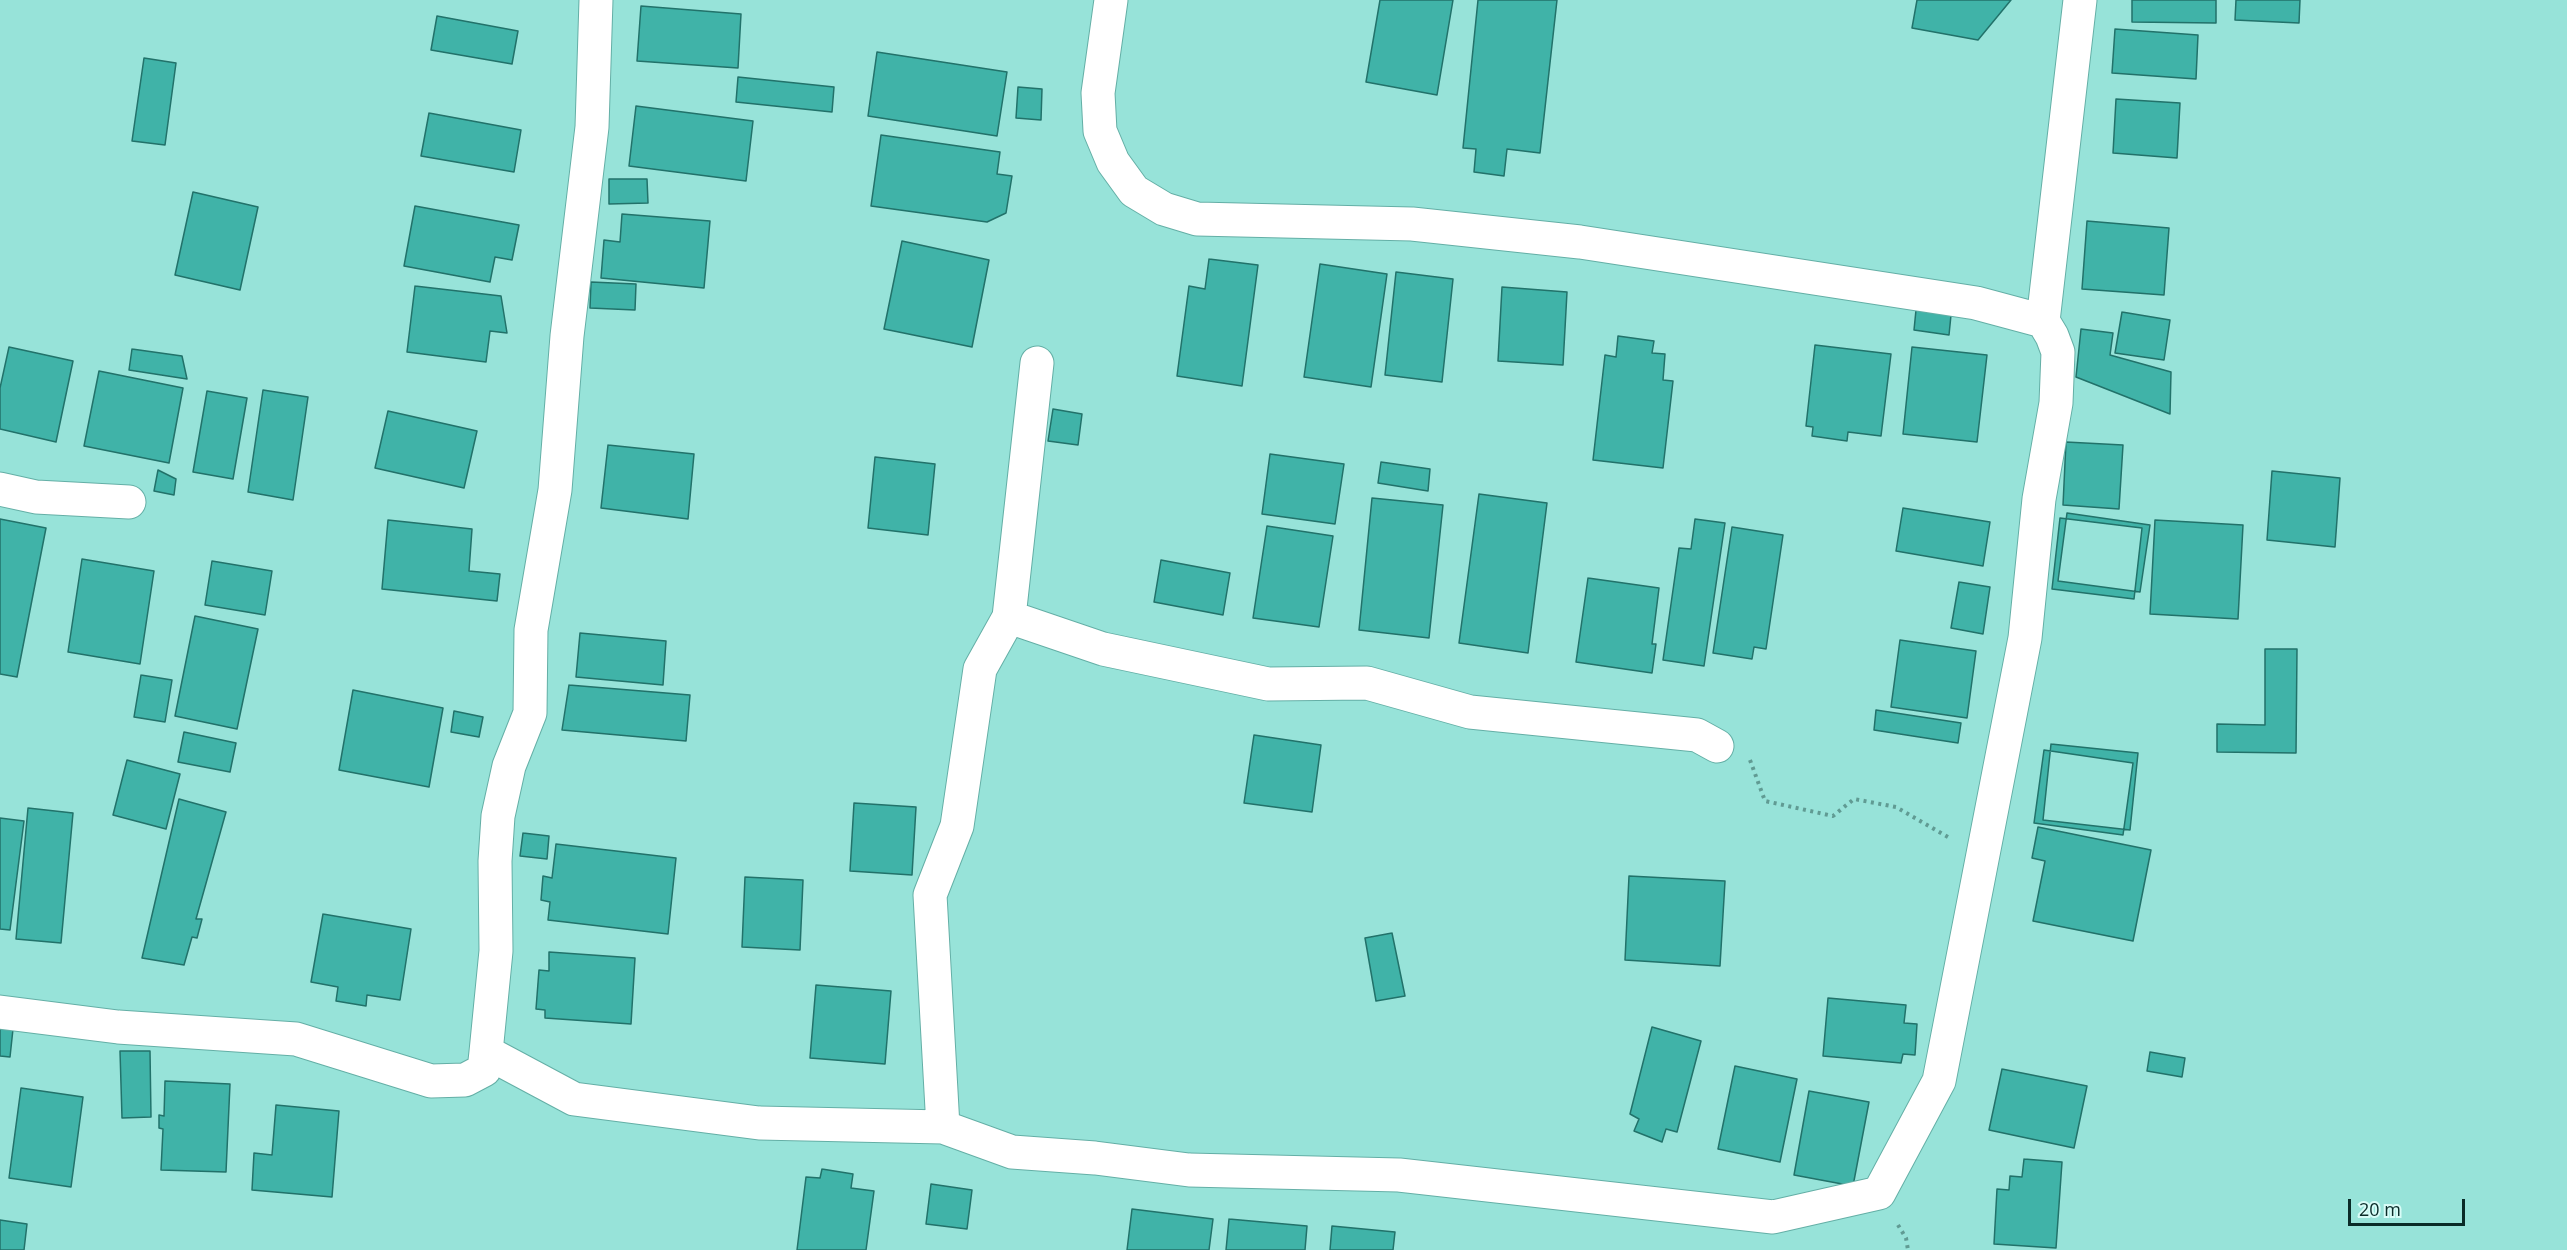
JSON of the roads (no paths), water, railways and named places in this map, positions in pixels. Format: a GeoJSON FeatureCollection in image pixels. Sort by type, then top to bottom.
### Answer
{"type":"FeatureCollection","features":[{"type":"Feature","properties":{"kind":"street"},"geometry":{"type":"LineString","coordinates":[[0,1012],[118,1027],[296,1039],[431,1081],[465,1080],[484,1070],[496,951],[495,861],[498,816],[509,766],[530,713],[531,630],[555,490],[567,336],[592,127],[596,0]]}},
{"type":"Feature","properties":{"kind":"street"},"geometry":{"type":"LineString","coordinates":[[1111,0],[1098,93],[1100,131],[1113,162],[1134,191],[1164,209],[1197,219],[1412,225],[1580,242],[1976,303],[2043,321]]}},
{"type":"Feature","properties":{"kind":"street"},"geometry":{"type":"LineString","coordinates":[[486,1052],[574,1099],[759,1124],[943,1127],[1012,1152],[1095,1158],[1190,1170],[1400,1175],[1773,1217],[1879,1193],[1940,1081],[1980,862],[2025,638],[2039,499],[2056,403],[2058,352],[2043,321],[2080,0]]}},
{"type":"Feature","properties":{"kind":"street"},"geometry":{"type":"LineString","coordinates":[[943,1127],[930,895],[957,826],[980,669],[1009,617],[1037,363]]}},
{"type":"Feature","properties":{"kind":"street"},"geometry":{"type":"LineString","coordinates":[[0,489],[36,497],[129,502]]}},
{"type":"Feature","properties":{"kind":"street"},"geometry":{"type":"LineString","coordinates":[[1009,617],[1103,649],[1268,684],[1367,683],[1470,712],[1697,735],[1716,746]]}}]}
